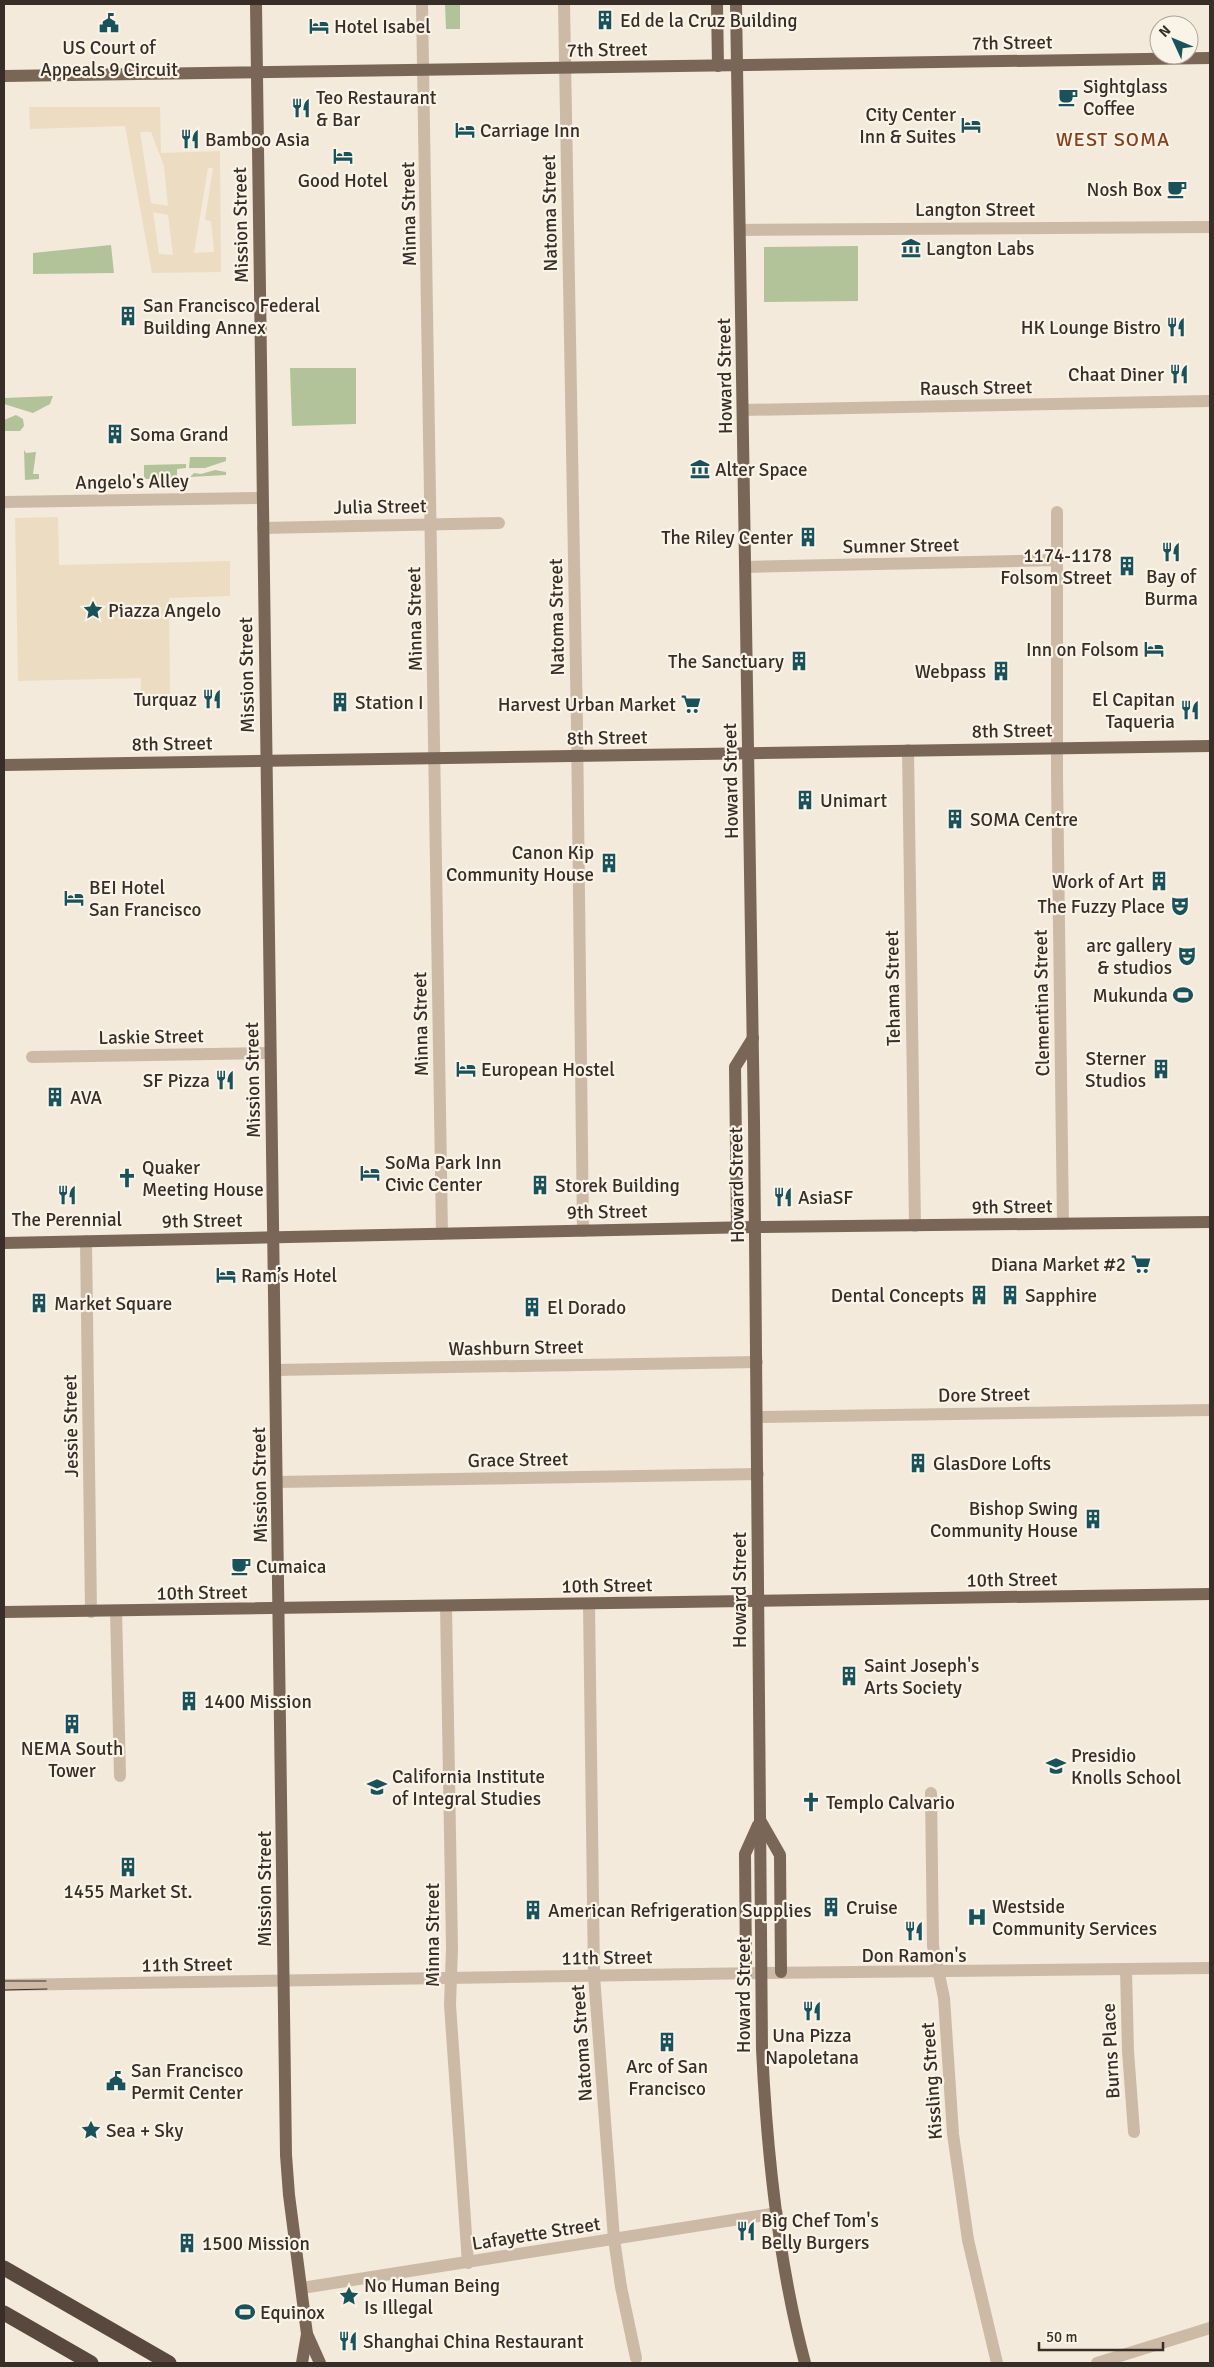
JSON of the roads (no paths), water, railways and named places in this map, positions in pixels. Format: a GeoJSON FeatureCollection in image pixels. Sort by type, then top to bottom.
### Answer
{"type":"FeatureCollection","features":[{"type":"Feature","properties":{"kind":"highway"},"geometry":{"type":"LineString","coordinates":[[4,2268],[169,2363]]}},
{"type":"Feature","properties":{"kind":"highway"},"geometry":{"type":"LineString","coordinates":[[4,2312],[91,2363]]}},
{"type":"Feature","properties":{"kind":"main road","name":"Mission Street"},"geometry":{"type":"LineString","coordinates":[[256,4],[270,1053],[280,1610],[286,2155],[308,2334],[320,2363]]}},
{"type":"Feature","properties":{"kind":"main road"},"geometry":{"type":"LineString","coordinates":[[717,4],[718,66]]}},
{"type":"Feature","properties":{"kind":"main road","name":"Howard Street"},"geometry":{"type":"LineString","coordinates":[[736,4],[753,1037],[764,2089],[777,2213],[791,2303],[805,2363]]}},
{"type":"Feature","properties":{"kind":"main road","name":"7th Street"},"geometry":{"type":"LineString","coordinates":[[4,76],[1210,58]]}},
{"type":"Feature","properties":{"kind":"main road","name":"8th Street"},"geometry":{"type":"LineString","coordinates":[[4,765],[1210,746]]}},
{"type":"Feature","properties":{"kind":"main road"},"geometry":{"type":"LineString","coordinates":[[736,1228],[734,1067],[753,1037]]}},
{"type":"Feature","properties":{"kind":"main road","name":"9th Street"},"geometry":{"type":"LineString","coordinates":[[4,1243],[755,1227],[1210,1222]]}},
{"type":"Feature","properties":{"kind":"main road","name":"10th Street"},"geometry":{"type":"LineString","coordinates":[[4,1612],[280,1610],[1210,1594]]}},
{"type":"Feature","properties":{"kind":"main road"},"geometry":{"type":"LineString","coordinates":[[760,1820],[780,1855],[781,1972]]}},
{"type":"Feature","properties":{"kind":"main road"},"geometry":{"type":"LineString","coordinates":[[746,1973],[745,1854],[760,1820]]}},
{"type":"Feature","properties":{"kind":"main road","name":"Mission Street"},"geometry":{"type":"LineString","coordinates":[[302,2363],[308,2334]]}},
{"type":"Feature","properties":{"kind":"street","name":"Minna Street"},"geometry":{"type":"LineString","coordinates":[[422,4],[442,1234]]}},
{"type":"Feature","properties":{"kind":"street","name":"Natoma Street"},"geometry":{"type":"LineString","coordinates":[[564,4],[583,1231]]}},
{"type":"Feature","properties":{"kind":"street","name":"Langton Street"},"geometry":{"type":"LineString","coordinates":[[740,230],[1210,227]]}},
{"type":"Feature","properties":{"kind":"street","name":"Rausch Street"},"geometry":{"type":"LineString","coordinates":[[743,410],[1210,401]]}},
{"type":"Feature","properties":{"kind":"street","name":"Angelo's Alley"},"geometry":{"type":"LineString","coordinates":[[4,502],[262,498]]}},
{"type":"Feature","properties":{"kind":"street","name":"Clementina Street"},"geometry":{"type":"LineString","coordinates":[[1057,512],[1057,748],[1063,1224]]}},
{"type":"Feature","properties":{"kind":"street","name":"Julia Street"},"geometry":{"type":"LineString","coordinates":[[263,528],[498,522]]}},
{"type":"Feature","properties":{"kind":"street","name":"Sumner Street"},"geometry":{"type":"LineString","coordinates":[[745,567],[1058,560]]}},
{"type":"Feature","properties":{"kind":"street","name":"Tehama Street"},"geometry":{"type":"LineString","coordinates":[[908,750],[915,1226]]}},
{"type":"Feature","properties":{"kind":"street","name":"Laskie Street"},"geometry":{"type":"LineString","coordinates":[[32,1057],[270,1053]]}},
{"type":"Feature","properties":{"kind":"street","name":"Jessie Street"},"geometry":{"type":"LineString","coordinates":[[86,1241],[91,1612]]}},
{"type":"Feature","properties":{"kind":"street","name":"Washburn Street"},"geometry":{"type":"LineString","coordinates":[[276,1370],[757,1362]]}},
{"type":"Feature","properties":{"kind":"street","name":"Dore Street"},"geometry":{"type":"LineString","coordinates":[[758,1416],[1210,1410]]}},
{"type":"Feature","properties":{"kind":"street","name":"Grace Street"},"geometry":{"type":"LineString","coordinates":[[278,1482],[758,1474]]}},
{"type":"Feature","properties":{"kind":"street","name":"Natoma Street"},"geometry":{"type":"LineString","coordinates":[[589,1604],[594,1976],[614,2239],[621,2286],[636,2358]]}},
{"type":"Feature","properties":{"kind":"street","name":"Minna Street"},"geometry":{"type":"LineString","coordinates":[[446,1606],[450,2005],[468,2263]]}},
{"type":"Feature","properties":{"kind":"street"},"geometry":{"type":"LineString","coordinates":[[116,1611],[120,1776]]}},
{"type":"Feature","properties":{"kind":"street","name":"Kissling Street"},"geometry":{"type":"LineString","coordinates":[[931,1793],[933,1946],[944,1998],[949,2080],[960,2190],[978,2290],[997,2363]]}},
{"type":"Feature","properties":{"kind":"street","name":"11th Street"},"geometry":{"type":"LineString","coordinates":[[4,1985],[762,1972],[939,1972],[1210,1968]]}},
{"type":"Feature","properties":{"kind":"street","name":"Burns Place"},"geometry":{"type":"LineString","coordinates":[[1126,1969],[1128,2051],[1134,2132]]}},
{"type":"Feature","properties":{"kind":"street","name":"Lafayette Street"},"geometry":{"type":"LineString","coordinates":[[302,2288],[777,2213]]}},
{"type":"Feature","properties":{"kind":"street"},"geometry":{"type":"LineString","coordinates":[[1097,2363],[1210,2328]]}},
{"type":"Feature","properties":{"kind":"tram line"},"geometry":{"type":"LineString","coordinates":[[4,1981],[46,1981]]}},
{"type":"Feature","properties":{"kind":"tram line"},"geometry":{"type":"LineString","coordinates":[[4,1990],[47,1989]]}},
{"type":"Feature","properties":{"kind":"place","name":"Ed de la Cruz Building"},"geometry":{"type":"Point","coordinates":[605,20]}},
{"type":"Feature","properties":{"kind":"place","name":"US Court of Appeals 9 Circuit"},"geometry":{"type":"Point","coordinates":[109,23]}},
{"type":"Feature","properties":{"kind":"place","name":"Hotel Isabel"},"geometry":{"type":"Point","coordinates":[319,26]}},
{"type":"Feature","properties":{"kind":"place","name":"Sightglass Coffee"},"geometry":{"type":"Point","coordinates":[1068,97]}},
{"type":"Feature","properties":{"kind":"place","name":"Teo Restaurant & Bar"},"geometry":{"type":"Point","coordinates":[301,108]}},
{"type":"Feature","properties":{"kind":"place","name":"City Center Inn & Suites"},"geometry":{"type":"Point","coordinates":[971,125]}},
{"type":"Feature","properties":{"kind":"place","name":"Carriage Inn"},"geometry":{"type":"Point","coordinates":[465,130]}},
{"type":"Feature","properties":{"kind":"place","name":"Bamboo Asia"},"geometry":{"type":"Point","coordinates":[190,139]}},
{"type":"Feature","properties":{"kind":"place","name":"Good Hotel"},"geometry":{"type":"Point","coordinates":[343,156]}},
{"type":"Feature","properties":{"kind":"place","name":"Nosh Box"},"geometry":{"type":"Point","coordinates":[1177,189]}},
{"type":"Feature","properties":{"kind":"place","name":"Langton Labs"},"geometry":{"type":"Point","coordinates":[911,248]}},
{"type":"Feature","properties":{"kind":"place","name":"San Francisco Federal Building Annex"},"geometry":{"type":"Point","coordinates":[128,316]}},
{"type":"Feature","properties":{"kind":"place","name":"HK Lounge Bistro"},"geometry":{"type":"Point","coordinates":[1176,327]}},
{"type":"Feature","properties":{"kind":"place","name":"Chaat Diner"},"geometry":{"type":"Point","coordinates":[1179,374]}},
{"type":"Feature","properties":{"kind":"place","name":"Soma Grand"},"geometry":{"type":"Point","coordinates":[115,434]}},
{"type":"Feature","properties":{"kind":"place","name":"Alter Space"},"geometry":{"type":"Point","coordinates":[700,469]}},
{"type":"Feature","properties":{"kind":"place","name":"The Riley Center"},"geometry":{"type":"Point","coordinates":[808,537]}},
{"type":"Feature","properties":{"kind":"place","name":"Bay of Burma"},"geometry":{"type":"Point","coordinates":[1171,552]}},
{"type":"Feature","properties":{"kind":"place","name":"1174‐1178 Folsom Street"},"geometry":{"type":"Point","coordinates":[1127,566]}},
{"type":"Feature","properties":{"kind":"place","name":"Piazza Angelo"},"geometry":{"type":"Point","coordinates":[93,610]}},
{"type":"Feature","properties":{"kind":"place","name":"Inn on Folsom"},"geometry":{"type":"Point","coordinates":[1154,649]}},
{"type":"Feature","properties":{"kind":"place","name":"The Sanctuary"},"geometry":{"type":"Point","coordinates":[799,661]}},
{"type":"Feature","properties":{"kind":"place","name":"Webpass"},"geometry":{"type":"Point","coordinates":[1001,671]}},
{"type":"Feature","properties":{"kind":"place","name":"Turquaz"},"geometry":{"type":"Point","coordinates":[212,699]}},
{"type":"Feature","properties":{"kind":"place","name":"Station I"},"geometry":{"type":"Point","coordinates":[340,702]}},
{"type":"Feature","properties":{"kind":"place","name":"Harvest Urban Market"},"geometry":{"type":"Point","coordinates":[691,704]}},
{"type":"Feature","properties":{"kind":"place","name":"El Capitan Taqueria"},"geometry":{"type":"Point","coordinates":[1190,710]}},
{"type":"Feature","properties":{"kind":"place","name":"Unimart"},"geometry":{"type":"Point","coordinates":[805,800]}},
{"type":"Feature","properties":{"kind":"place","name":"SOMA Centre"},"geometry":{"type":"Point","coordinates":[955,819]}},
{"type":"Feature","properties":{"kind":"place","name":"Canon Kip Community House"},"geometry":{"type":"Point","coordinates":[609,863]}},
{"type":"Feature","properties":{"kind":"place","name":"Work of Art"},"geometry":{"type":"Point","coordinates":[1159,881]}},
{"type":"Feature","properties":{"kind":"place","name":"BEI Hotel San Francisco"},"geometry":{"type":"Point","coordinates":[74,898]}},
{"type":"Feature","properties":{"kind":"place","name":"The Fuzzy Place"},"geometry":{"type":"Point","coordinates":[1180,906]}},
{"type":"Feature","properties":{"kind":"place","name":"arc gallery & studios"},"geometry":{"type":"Point","coordinates":[1187,956]}},
{"type":"Feature","properties":{"kind":"place","name":"Mukunda"},"geometry":{"type":"Point","coordinates":[1183,995]}},
{"type":"Feature","properties":{"kind":"place","name":"European Hostel"},"geometry":{"type":"Point","coordinates":[466,1069]}},
{"type":"Feature","properties":{"kind":"place","name":"Sterner Studios"},"geometry":{"type":"Point","coordinates":[1161,1069]}},
{"type":"Feature","properties":{"kind":"place","name":"SF Pizza"},"geometry":{"type":"Point","coordinates":[225,1080]}},
{"type":"Feature","properties":{"kind":"place","name":"AVA"},"geometry":{"type":"Point","coordinates":[55,1097]}},
{"type":"Feature","properties":{"kind":"place","name":"SoMa Park Inn Civic Center"},"geometry":{"type":"Point","coordinates":[370,1173]}},
{"type":"Feature","properties":{"kind":"place","name":"Quaker Meeting House"},"geometry":{"type":"Point","coordinates":[127,1178]}},
{"type":"Feature","properties":{"kind":"place","name":"Storek Building"},"geometry":{"type":"Point","coordinates":[540,1185]}},
{"type":"Feature","properties":{"kind":"place","name":"The Perennial"},"geometry":{"type":"Point","coordinates":[67,1195]}},
{"type":"Feature","properties":{"kind":"place","name":"AsiaSF"},"geometry":{"type":"Point","coordinates":[783,1197]}},
{"type":"Feature","properties":{"kind":"place","name":"Diana Market #2"},"geometry":{"type":"Point","coordinates":[1141,1264]}},
{"type":"Feature","properties":{"kind":"place","name":"Ram’s Hotel"},"geometry":{"type":"Point","coordinates":[226,1275]}},
{"type":"Feature","properties":{"kind":"place","name":"Dental Concepts"},"geometry":{"type":"Point","coordinates":[979,1295]}},
{"type":"Feature","properties":{"kind":"place","name":"Sapphire"},"geometry":{"type":"Point","coordinates":[1010,1295]}},
{"type":"Feature","properties":{"kind":"place","name":"Market Square"},"geometry":{"type":"Point","coordinates":[39,1303]}},
{"type":"Feature","properties":{"kind":"place","name":"El Dorado"},"geometry":{"type":"Point","coordinates":[532,1307]}},
{"type":"Feature","properties":{"kind":"place","name":"GlasDore Lofts"},"geometry":{"type":"Point","coordinates":[918,1463]}},
{"type":"Feature","properties":{"kind":"place","name":"Bishop Swing Community House"},"geometry":{"type":"Point","coordinates":[1093,1519]}},
{"type":"Feature","properties":{"kind":"place","name":"Cumaica"},"geometry":{"type":"Point","coordinates":[241,1566]}},
{"type":"Feature","properties":{"kind":"place","name":"Saint Joseph's Arts Society"},"geometry":{"type":"Point","coordinates":[849,1676]}},
{"type":"Feature","properties":{"kind":"place","name":"1400 Mission"},"geometry":{"type":"Point","coordinates":[189,1701]}},
{"type":"Feature","properties":{"kind":"place","name":"NEMA South Tower"},"geometry":{"type":"Point","coordinates":[72,1724]}},
{"type":"Feature","properties":{"kind":"place","name":"Presidio Knolls School"},"geometry":{"type":"Point","coordinates":[1056,1766]}},
{"type":"Feature","properties":{"kind":"place","name":"California Institute of Integral Studies"},"geometry":{"type":"Point","coordinates":[377,1787]}},
{"type":"Feature","properties":{"kind":"place","name":"Templo Calvario"},"geometry":{"type":"Point","coordinates":[811,1802]}},
{"type":"Feature","properties":{"kind":"place","name":"1455 Market St."},"geometry":{"type":"Point","coordinates":[128,1867]}},
{"type":"Feature","properties":{"kind":"place","name":"Cruise"},"geometry":{"type":"Point","coordinates":[831,1907]}},
{"type":"Feature","properties":{"kind":"place","name":"American Refrigeration Supplies"},"geometry":{"type":"Point","coordinates":[533,1910]}},
{"type":"Feature","properties":{"kind":"place","name":"Westside Community Services"},"geometry":{"type":"Point","coordinates":[977,1917]}},
{"type":"Feature","properties":{"kind":"place","name":"Don Ramon's"},"geometry":{"type":"Point","coordinates":[914,1931]}},
{"type":"Feature","properties":{"kind":"place","name":"Una Pizza Napoletana"},"geometry":{"type":"Point","coordinates":[812,2011]}},
{"type":"Feature","properties":{"kind":"place","name":"Arc of San Francisco"},"geometry":{"type":"Point","coordinates":[667,2042]}},
{"type":"Feature","properties":{"kind":"place","name":"San Francisco Permit Center"},"geometry":{"type":"Point","coordinates":[116,2081]}},
{"type":"Feature","properties":{"kind":"place","name":"Sea + Sky"},"geometry":{"type":"Point","coordinates":[91,2130]}},
{"type":"Feature","properties":{"kind":"place","name":"Big Chef Tom's Belly Burgers"},"geometry":{"type":"Point","coordinates":[746,2231]}},
{"type":"Feature","properties":{"kind":"place","name":"1500 Mission"},"geometry":{"type":"Point","coordinates":[187,2243]}},
{"type":"Feature","properties":{"kind":"place","name":"No Human Being Is Illegal"},"geometry":{"type":"Point","coordinates":[349,2296]}},
{"type":"Feature","properties":{"kind":"place","name":"Equinox"},"geometry":{"type":"Point","coordinates":[245,2312]}},
{"type":"Feature","properties":{"kind":"place","name":"Shanghai China Restaurant"},"geometry":{"type":"Point","coordinates":[348,2341]}},
{"type":"Feature","properties":{"kind":"district","name":"WEST SOMA"},"geometry":{"type":"Point","coordinates":[1113,139]}}]}
